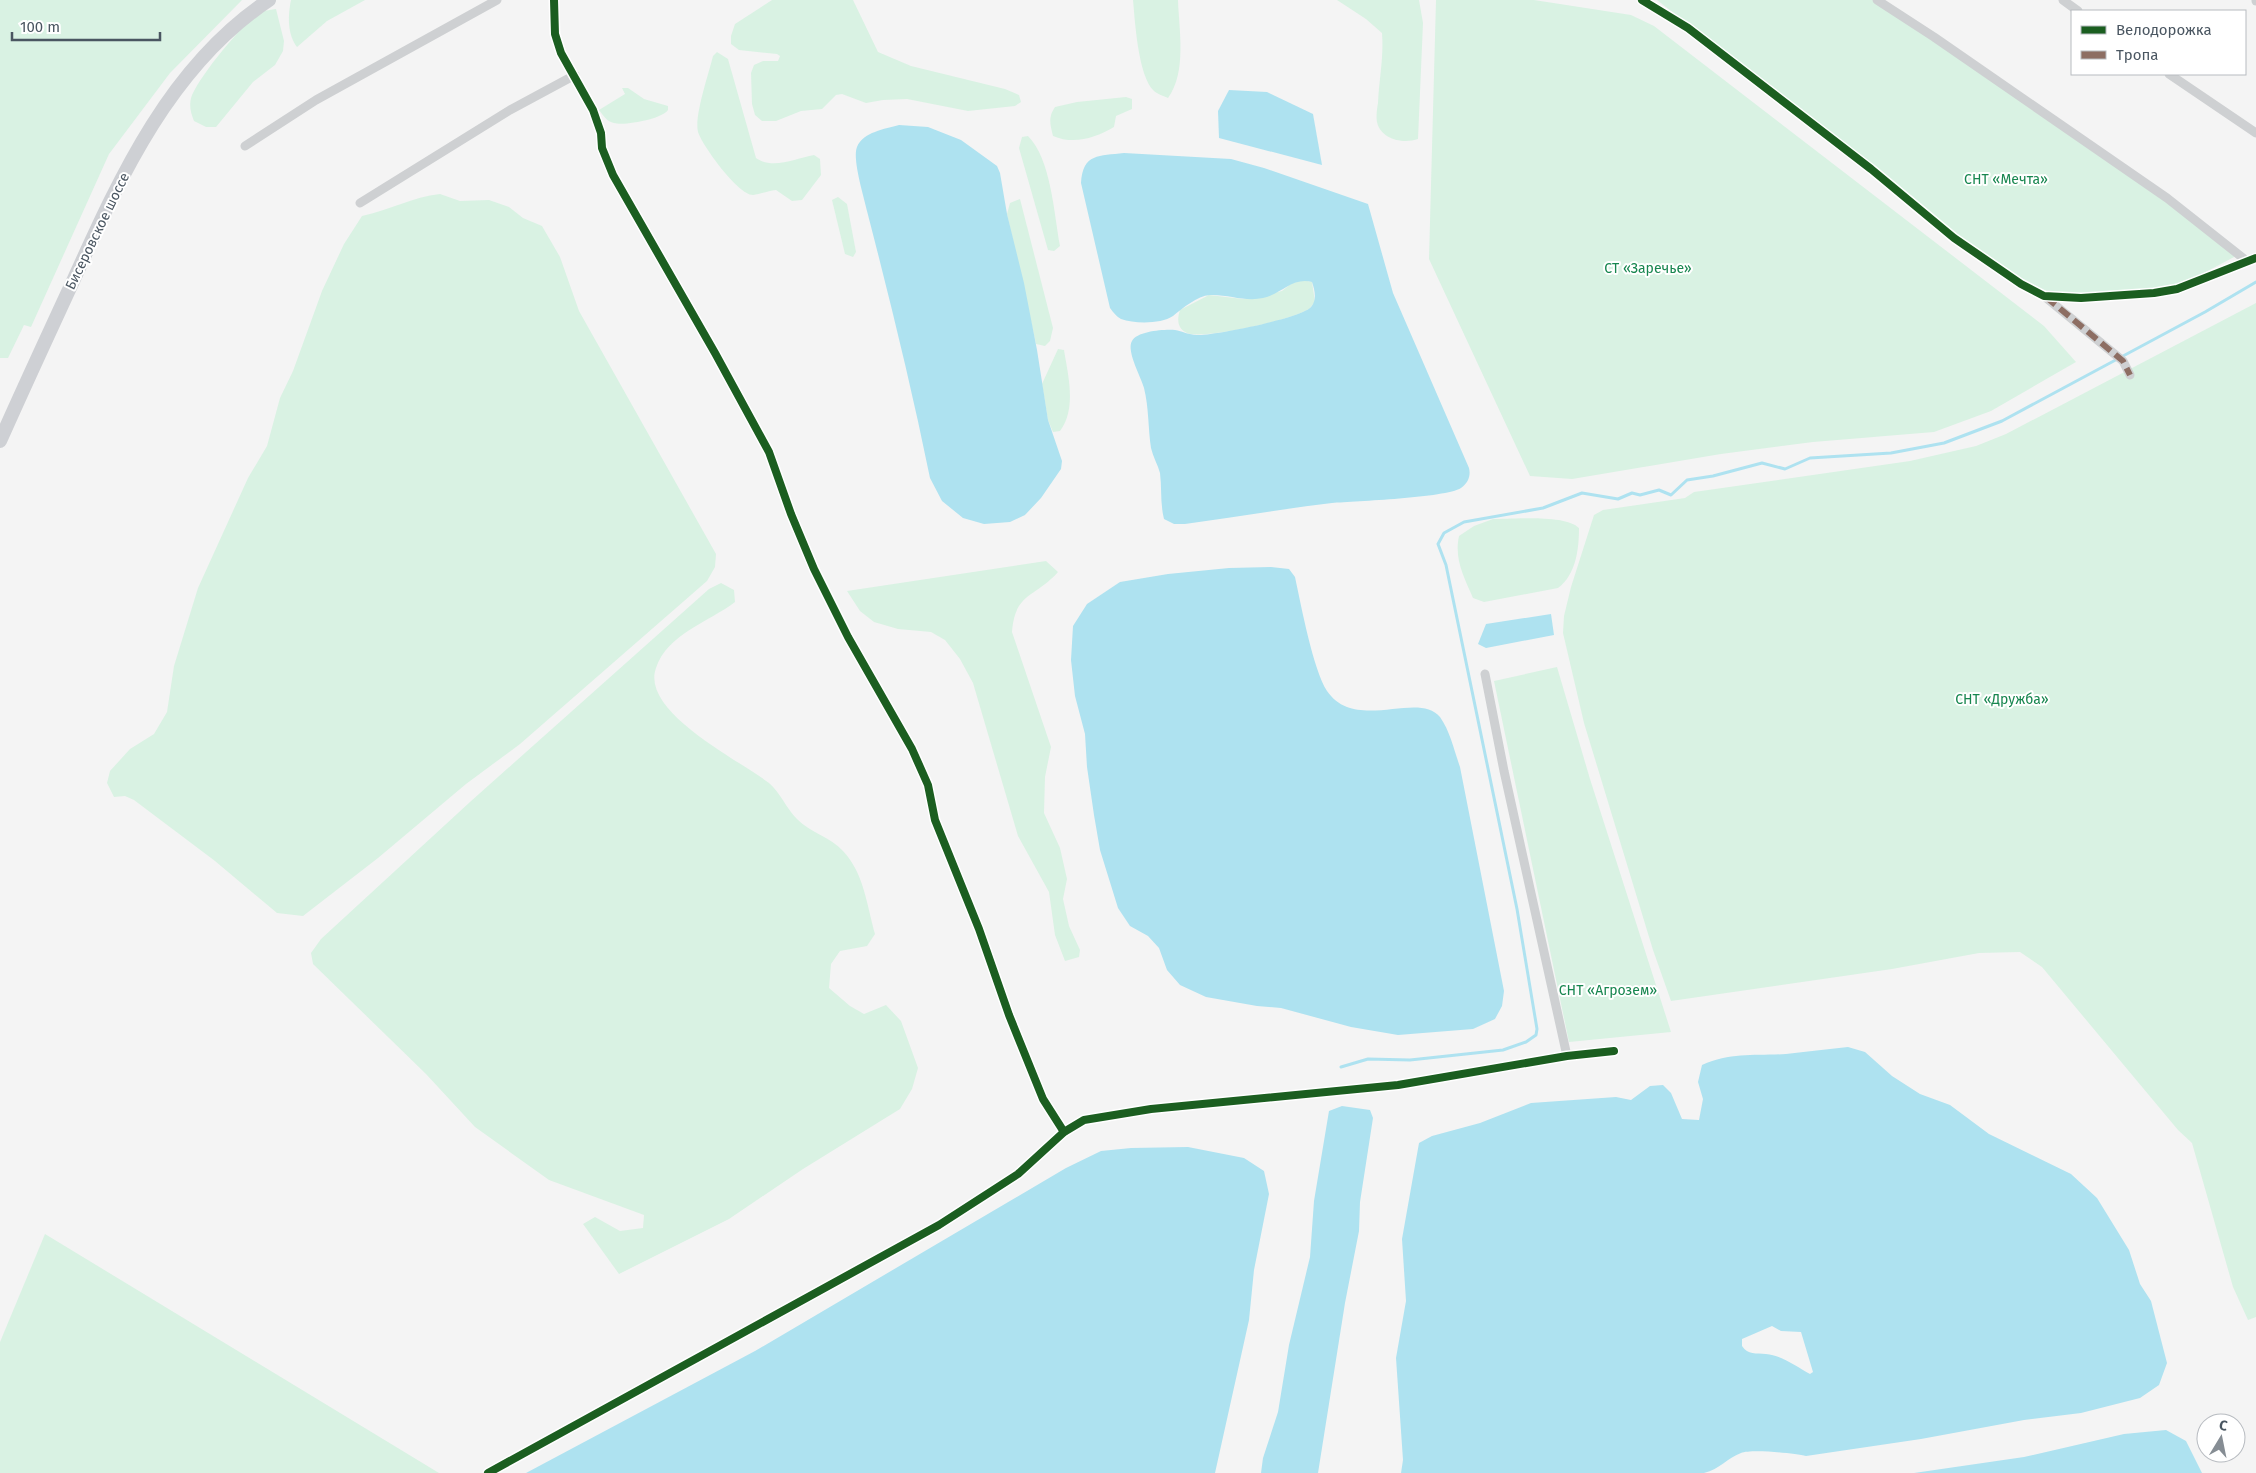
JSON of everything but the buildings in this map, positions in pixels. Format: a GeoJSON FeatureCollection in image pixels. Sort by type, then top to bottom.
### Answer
{"type":"FeatureCollection","features":[{"type":"Feature","properties":{"kind":"main road","name":"Бисеровское шоссе"},"geometry":{"type":"LineString","coordinates":[[0,441],[114,191],[170,96],[222,36],[242,18],[268,0]]}},
{"type":"Feature","properties":{"kind":"street"},"geometry":{"type":"LineString","coordinates":[[245,146],[316,100],[497,0]]}},
{"type":"Feature","properties":{"kind":"street"},"geometry":{"type":"LineString","coordinates":[[554,0],[555,34],[561,53],[575,75],[596,118],[602,133],[602,148],[613,176],[715,352],[769,452],[791,514],[814,569],[848,637],[912,749],[928,785],[935,820],[979,928],[1009,1015],[1043,1099],[1064,1132]]}},
{"type":"Feature","properties":{"kind":"street"},"geometry":{"type":"LineString","coordinates":[[1642,0],[1688,28],[1871,169],[1954,238],[2021,284],[2044,296],[2123,361],[2130,375]]}},
{"type":"Feature","properties":{"kind":"street"},"geometry":{"type":"LineString","coordinates":[[1877,0],[2168,198],[2252,260]]}},
{"type":"Feature","properties":{"kind":"street"},"geometry":{"type":"LineString","coordinates":[[2063,0],[2077,10]]}},
{"type":"Feature","properties":{"kind":"street"},"geometry":{"type":"LineString","coordinates":[[360,203],[510,110],[575,75]]}},
{"type":"Feature","properties":{"kind":"street"},"geometry":{"type":"LineString","coordinates":[[2170,75],[2256,133]]}},
{"type":"Feature","properties":{"kind":"street"},"geometry":{"type":"LineString","coordinates":[[2044,296],[2081,298],[2154,293],[2177,289],[2252,260]]}},
{"type":"Feature","properties":{"kind":"street"},"geometry":{"type":"LineString","coordinates":[[1485,674],[1504,770],[1567,1056]]}},
{"type":"Feature","properties":{"kind":"street"},"geometry":{"type":"LineString","coordinates":[[488,1473],[940,1225],[1018,1174],[1064,1132],[1084,1120],[1106,1115],[1398,1085],[1567,1056],[1614,1051]]}},
{"type":"Feature","properties":{"kind":"green space"},"geometry":{"type":"Polygon","coordinates":[[[0,0],[242,0],[170,73],[109,154],[31,327],[24,325],[8,358],[0,358],[0,0]]]}},
{"type":"Feature","properties":{"kind":"green space"},"geometry":{"type":"Polygon","coordinates":[[[291,0],[365,0],[327,21],[297,47],[291,36],[289,24],[291,0]]]}},
{"type":"Feature","properties":{"kind":"green space"},"geometry":{"type":"Polygon","coordinates":[[[772,0],[853,0],[878,52],[911,66],[1005,89],[1019,95],[1021,102],[1015,106],[968,111],[907,99],[866,103],[842,94],[836,95],[822,109],[801,111],[776,121],[762,121],[755,115],[752,104],[751,73],[754,65],[763,61],[778,61],[780,56],[777,54],[739,50],[731,44],[731,36],[735,24],[772,0]]]}},
{"type":"Feature","properties":{"kind":"green space"},"geometry":{"type":"Polygon","coordinates":[[[1133,0],[1178,0],[1180,64],[1174,88],[1168,98],[1154,91],[1144,73],[1138,48],[1133,0]]]}},
{"type":"Feature","properties":{"kind":"green space"},"geometry":{"type":"Polygon","coordinates":[[[1337,0],[1419,0],[1423,23],[1418,139],[1400,141],[1388,137],[1379,128],[1377,115],[1382,59],[1382,33],[1366,19],[1337,0]]]}},
{"type":"Feature","properties":{"kind":"green space","name":"СТ «Заречье»"},"geometry":{"type":"Polygon","coordinates":[[[1436,0],[1534,0],[1631,15],[1654,26],[2044,326],[2076,362],[1991,411],[1934,432],[1813,442],[1721,454],[1572,479],[1530,476],[1429,259],[1436,0]]]}},
{"type":"Feature","properties":{"kind":"green space","name":"СНТ «Мечта»"},"geometry":{"type":"Polygon","coordinates":[[[1657,0],[1872,0],[2152,187],[2236,256],[2179,286],[2079,294],[2053,293],[2032,286],[1961,238],[1657,0]]]}},
{"type":"Feature","properties":{"kind":"green space"},"geometry":{"type":"Polygon","coordinates":[[[276,9],[284,41],[283,51],[275,65],[253,82],[216,127],[206,127],[194,121],[190,104],[191,98],[211,65],[253,18],[261,12],[276,9]]]}},
{"type":"Feature","properties":{"kind":"green space"},"geometry":{"type":"Polygon","coordinates":[[[717,52],[728,59],[756,158],[770,163],[785,162],[814,155],[820,159],[821,175],[802,200],[792,201],[776,190],[753,195],[746,193],[721,168],[701,138],[697,125],[700,105],[713,56],[717,52]]]}},
{"type":"Feature","properties":{"kind":"green space"},"geometry":{"type":"Polygon","coordinates":[[[622,88],[628,88],[644,99],[668,106],[668,110],[659,116],[643,121],[619,124],[609,121],[599,110],[625,94],[622,88]]]}},
{"type":"Feature","properties":{"kind":"green space"},"geometry":{"type":"Polygon","coordinates":[[[1126,97],[1132,99],[1132,109],[1116,116],[1114,127],[1107,131],[1077,140],[1061,139],[1053,136],[1050,121],[1055,107],[1077,102],[1126,97]]]}},
{"type":"Feature","properties":{"kind":"green space"},"geometry":{"type":"Polygon","coordinates":[[[1028,136],[1036,146],[1047,172],[1060,246],[1054,251],[1048,250],[1019,148],[1022,137],[1028,136]]]}},
{"type":"Feature","properties":{"kind":"green space"},"geometry":{"type":"Polygon","coordinates":[[[440,194],[460,201],[489,200],[509,207],[523,218],[542,226],[560,257],[579,311],[716,554],[715,567],[707,581],[520,744],[466,784],[378,858],[303,916],[277,913],[215,861],[134,800],[125,796],[114,797],[107,783],[110,771],[130,749],[154,734],[167,712],[174,666],[198,588],[248,478],[267,446],[280,398],[293,371],[322,291],[344,244],[362,216],[420,198],[440,194]]]}},
{"type":"Feature","properties":{"kind":"green space"},"geometry":{"type":"Polygon","coordinates":[[[838,197],[847,204],[856,252],[853,257],[845,254],[832,200],[838,197]]]}},
{"type":"Feature","properties":{"kind":"green space"},"geometry":{"type":"Polygon","coordinates":[[[1020,199],[1053,328],[1050,341],[1045,346],[1036,344],[1007,214],[1010,203],[1020,199]]]}},
{"type":"Feature","properties":{"kind":"green space"},"geometry":{"type":"Polygon","coordinates":[[[1302,280],[1312,282],[1315,302],[1308,309],[1298,314],[1266,324],[1210,334],[1187,333],[1181,329],[1178,320],[1180,310],[1209,295],[1243,299],[1282,291],[1292,283],[1302,280]]]}},
{"type":"Feature","properties":{"kind":"green space","name":"СНТ «Дружба»"},"geometry":{"type":"Polygon","coordinates":[[[2256,303],[2256,1317],[2248,1320],[2233,1287],[2192,1143],[2178,1130],[2042,967],[2020,952],[1979,953],[1892,969],[1671,1001],[1653,950],[1584,723],[1563,633],[1564,616],[1571,587],[1594,515],[1603,510],[1685,498],[1694,492],[1910,461],[1976,446],[2006,434],[2256,303]]]}},
{"type":"Feature","properties":{"kind":"green space"},"geometry":{"type":"Polygon","coordinates":[[[1058,349],[1064,350],[1070,402],[1065,422],[1060,431],[1053,432],[1048,420],[1042,384],[1058,349]]]}},
{"type":"Feature","properties":{"kind":"green space"},"geometry":{"type":"Polygon","coordinates":[[[1493,519],[1551,519],[1563,521],[1579,528],[1573,569],[1564,583],[1558,588],[1484,602],[1473,598],[1459,560],[1459,536],[1474,526],[1493,519]]]}},
{"type":"Feature","properties":{"kind":"green space"},"geometry":{"type":"Polygon","coordinates":[[[1046,561],[1058,572],[1022,602],[1017,609],[1012,632],[1051,747],[1045,777],[1044,813],[1060,848],[1067,879],[1063,899],[1069,926],[1080,950],[1079,957],[1065,961],[1055,935],[1049,892],[1018,836],[973,683],[960,659],[945,640],[931,632],[898,629],[874,622],[860,611],[847,591],[1046,561]]]}},
{"type":"Feature","properties":{"kind":"green space"},"geometry":{"type":"Polygon","coordinates":[[[721,583],[734,590],[735,602],[679,637],[669,646],[661,656],[656,668],[655,685],[663,701],[677,718],[717,749],[769,783],[802,824],[838,846],[850,860],[856,869],[864,890],[875,934],[867,946],[840,951],[831,964],[829,988],[850,1006],[864,1014],[886,1005],[901,1021],[918,1068],[912,1089],[900,1109],[803,1169],[729,1219],[619,1274],[583,1224],[595,1217],[620,1231],[643,1228],[644,1215],[549,1180],[475,1127],[426,1074],[313,964],[311,953],[321,939],[470,802],[709,589],[721,583]]]}},
{"type":"Feature","properties":{"kind":"green space","name":"СНТ «Агрозем»"},"geometry":{"type":"Polygon","coordinates":[[[1557,667],[1590,779],[1671,1032],[1569,1042],[1494,681],[1557,667]]]}},
{"type":"Feature","properties":{"kind":"green space"},"geometry":{"type":"Polygon","coordinates":[[[45,1234],[439,1473],[0,1473],[0,1342],[45,1234]]]}},
{"type":"Feature","properties":{"kind":"water"},"geometry":{"type":"Polygon","coordinates":[[[1229,90],[1267,92],[1313,114],[1322,165],[1219,138],[1218,111],[1229,90]]]}},
{"type":"Feature","properties":{"kind":"water"},"geometry":{"type":"Polygon","coordinates":[[[899,125],[928,127],[961,140],[997,166],[1000,173],[1007,214],[1024,283],[1048,420],[1062,461],[1061,469],[1041,498],[1025,515],[1010,522],[984,524],[963,518],[942,501],[930,478],[856,160],[857,147],[864,138],[875,132],[899,125]]]}},
{"type":"Feature","properties":{"kind":"water"},"geometry":{"type":"Polygon","coordinates":[[[1124,153],[1231,159],[1264,168],[1368,204],[1393,293],[1469,468],[1467,482],[1461,488],[1437,494],[1332,503],[1185,524],[1174,524],[1164,519],[1160,473],[1151,448],[1146,396],[1132,357],[1132,341],[1139,335],[1158,330],[1175,330],[1194,335],[1206,335],[1275,321],[1292,316],[1311,307],[1315,298],[1315,292],[1312,282],[1305,281],[1293,284],[1263,298],[1205,296],[1162,321],[1140,322],[1127,321],[1120,318],[1110,308],[1081,183],[1082,173],[1089,161],[1100,156],[1124,153]]]}},
{"type":"Feature","properties":{"kind":"water"},"geometry":{"type":"Polygon","coordinates":[[[1271,567],[1289,569],[1295,577],[1317,668],[1327,691],[1339,703],[1354,709],[1370,711],[1417,707],[1430,710],[1440,717],[1446,728],[1460,767],[1504,991],[1502,1006],[1495,1019],[1473,1029],[1398,1035],[1351,1027],[1281,1008],[1257,1006],[1206,997],[1180,985],[1167,970],[1159,948],[1148,936],[1130,926],[1118,908],[1100,850],[1087,767],[1085,734],[1075,696],[1071,660],[1073,626],[1087,604],[1120,582],[1168,574],[1229,568],[1271,567]]]}},
{"type":"Feature","properties":{"kind":"water"},"geometry":{"type":"Polygon","coordinates":[[[1551,614],[1554,635],[1486,648],[1478,644],[1486,624],[1551,614]]]}},
{"type":"Feature","properties":{"kind":"water"},"geometry":{"type":"Polygon","coordinates":[[[1848,1047],[1865,1052],[1892,1076],[1920,1094],[1950,1105],[1989,1134],[2071,1174],[2097,1198],[2129,1250],[2140,1284],[2151,1301],[2167,1363],[2159,1385],[2140,1398],[2081,1413],[2024,1420],[1921,1439],[1806,1456],[1773,1452],[1746,1452],[1736,1455],[1715,1469],[1704,1473],[1401,1473],[1403,1460],[1396,1358],[1406,1301],[1402,1239],[1419,1143],[1432,1136],[1480,1123],[1531,1103],[1616,1097],[1631,1100],[1650,1086],[1663,1085],[1671,1093],[1682,1119],[1699,1120],[1703,1099],[1698,1082],[1702,1065],[1733,1056],[1786,1054],[1848,1047]],[[1772,1326],[1742,1339],[1742,1346],[1750,1352],[1777,1357],[1810,1374],[1813,1372],[1801,1332],[1781,1331],[1772,1326]]]}},
{"type":"Feature","properties":{"kind":"water"},"geometry":{"type":"Polygon","coordinates":[[[1342,1106],[1370,1110],[1373,1118],[1360,1202],[1359,1231],[1345,1303],[1318,1473],[1261,1473],[1263,1458],[1278,1412],[1289,1345],[1310,1257],[1314,1201],[1329,1111],[1342,1106]]]}},
{"type":"Feature","properties":{"kind":"water"},"geometry":{"type":"Polygon","coordinates":[[[1188,1147],[1244,1158],[1264,1171],[1269,1194],[1254,1270],[1249,1320],[1215,1473],[526,1473],[755,1351],[1066,1168],[1101,1151],[1131,1148],[1188,1147]]]}},
{"type":"Feature","properties":{"kind":"water"},"geometry":{"type":"Polygon","coordinates":[[[2166,1430],[2186,1441],[2202,1473],[1914,1473],[2024,1457],[2124,1434],[2166,1430]]]}},
{"type":"Feature","properties":{"kind":"waterway"},"geometry":{"type":"LineString","coordinates":[[1341,1067],[1368,1059],[1410,1060],[1503,1050],[1526,1042],[1536,1035],[1537,1029],[1517,909],[1446,565],[1438,544],[1444,533],[1464,522],[1543,508],[1582,493],[1618,499],[1632,493],[1640,495],[1659,490],[1671,495],[1687,480],[1713,476],[1762,463],[1785,469],[1810,458],[1891,453],[1944,443],[2002,421],[2205,312],[2256,282]]}},
{"type":"Feature","properties":{"kind":"marked path"},"geometry":{"type":"LineString","coordinates":[[2046,297],[2123,361],[2130,375]]}},
{"type":"Feature","properties":{"kind":"cycle path"},"geometry":{"type":"LineString","coordinates":[[554,0],[555,34],[561,53],[593,110],[601,133],[602,148],[613,175],[715,353],[769,452],[791,514],[814,569],[848,637],[912,749],[928,785],[935,820],[979,929],[1009,1015],[1043,1099],[1064,1132]]}},
{"type":"Feature","properties":{"kind":"cycle path"},"geometry":{"type":"LineString","coordinates":[[1642,0],[1688,28],[1871,169],[1954,238],[2021,284],[2044,296],[2081,298],[2154,293],[2177,289],[2256,258]]}},
{"type":"Feature","properties":{"kind":"cycle path"},"geometry":{"type":"LineString","coordinates":[[488,1473],[939,1225],[1018,1174],[1064,1132],[1084,1120],[1151,1109],[1398,1085],[1567,1056],[1614,1051]]}}]}
